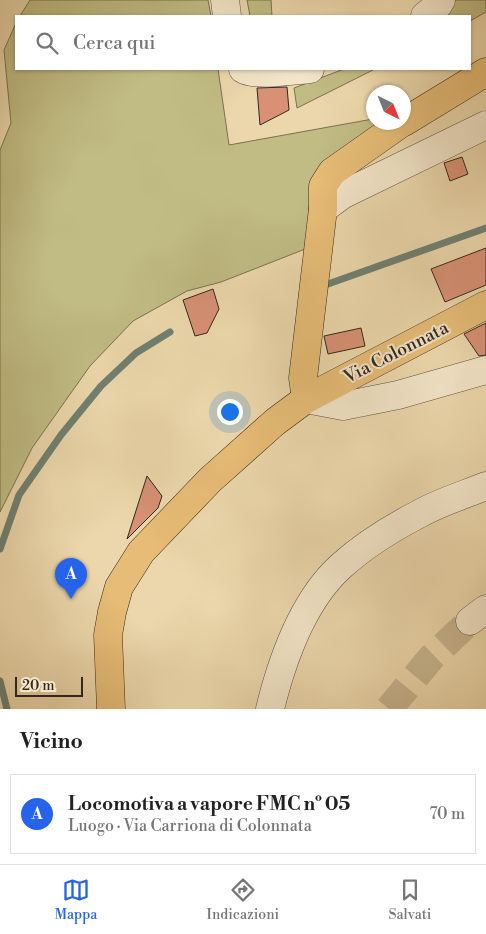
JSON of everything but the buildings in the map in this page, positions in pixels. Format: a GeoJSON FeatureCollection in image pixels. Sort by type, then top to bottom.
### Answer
{"type":"FeatureCollection","features":[{"type":"Feature","properties":{"kind":"main road"},"geometry":{"type":"LineString","coordinates":[[411,117],[486,72]]}},
{"type":"Feature","properties":{"kind":"main road"},"geometry":{"type":"LineString","coordinates":[[304,388],[323,209],[323,186],[332,172],[392,130]]}},
{"type":"Feature","properties":{"kind":"main road","name":"Via Colonnata"},"geometry":{"type":"LineString","coordinates":[[110,709],[108,635],[119,587],[142,552],[210,480],[275,422],[304,388],[486,305]]}},
{"type":"Feature","properties":{"kind":"street"},"geometry":{"type":"LineString","coordinates":[[225,0],[227,15]]}},
{"type":"Feature","properties":{"kind":"street"},"geometry":{"type":"LineString","coordinates":[[426,15],[441,0]]}},
{"type":"Feature","properties":{"kind":"street"},"geometry":{"type":"LineString","coordinates":[[244,70],[247,72],[289,70]]}},
{"type":"Feature","properties":{"kind":"street"},"geometry":{"type":"LineString","coordinates":[[323,209],[342,195],[486,125]]}},
{"type":"Feature","properties":{"kind":"street"},"geometry":{"type":"LineString","coordinates":[[304,388],[343,406],[398,395],[486,370]]}},
{"type":"Feature","properties":{"kind":"street"},"geometry":{"type":"LineString","coordinates":[[270,709],[295,634],[313,600],[340,568],[376,540],[420,513],[486,486]]}},
{"type":"Feature","properties":{"kind":"shaded area"},"geometry":{"type":"Polygon","coordinates":[[[30,0],[208,0],[211,15],[21,15],[30,0]]]}},
{"type":"Feature","properties":{"kind":"shaded area"},"geometry":{"type":"Polygon","coordinates":[[[247,0],[271,0],[272,15],[250,15],[247,0]]]}},
{"type":"Feature","properties":{"kind":"shaded area"},"geometry":{"type":"Polygon","coordinates":[[[454,0],[486,0],[486,12],[471,20],[471,15],[441,15],[454,0]]]}},
{"type":"Feature","properties":{"kind":"shaded area"},"geometry":{"type":"Polygon","coordinates":[[[15,25],[15,70],[218,70],[229,145],[366,120],[366,130],[378,130],[352,146],[313,246],[221,282],[187,291],[133,321],[90,366],[32,448],[0,512],[0,150],[11,123],[4,50],[15,25]]]}},
{"type":"Feature","properties":{"kind":"shaded area"},"geometry":{"type":"Polygon","coordinates":[[[341,70],[373,70],[297,108],[294,88],[341,70]]]}},
{"type":"Feature","properties":{"kind":"waterway"},"geometry":{"type":"LineString","coordinates":[[328,284],[486,228]]}},
{"type":"Feature","properties":{"kind":"waterway"},"geometry":{"type":"LineString","coordinates":[[0,549],[19,495],[61,435],[101,386],[136,353],[170,332]]}},
{"type":"Feature","properties":{"kind":"waterway"},"geometry":{"type":"LineString","coordinates":[[0,681],[7,709]]}},
{"type":"Feature","properties":{"kind":"tunnel"},"geometry":{"type":"LineString","coordinates":[[389,709],[431,658],[470,621]]}},
{"type":"Feature","properties":{"kind":"place","name":"Locomotiva a vapore FMC nº 05"},"geometry":{"type":"Point","coordinates":[71,599]}}]}
